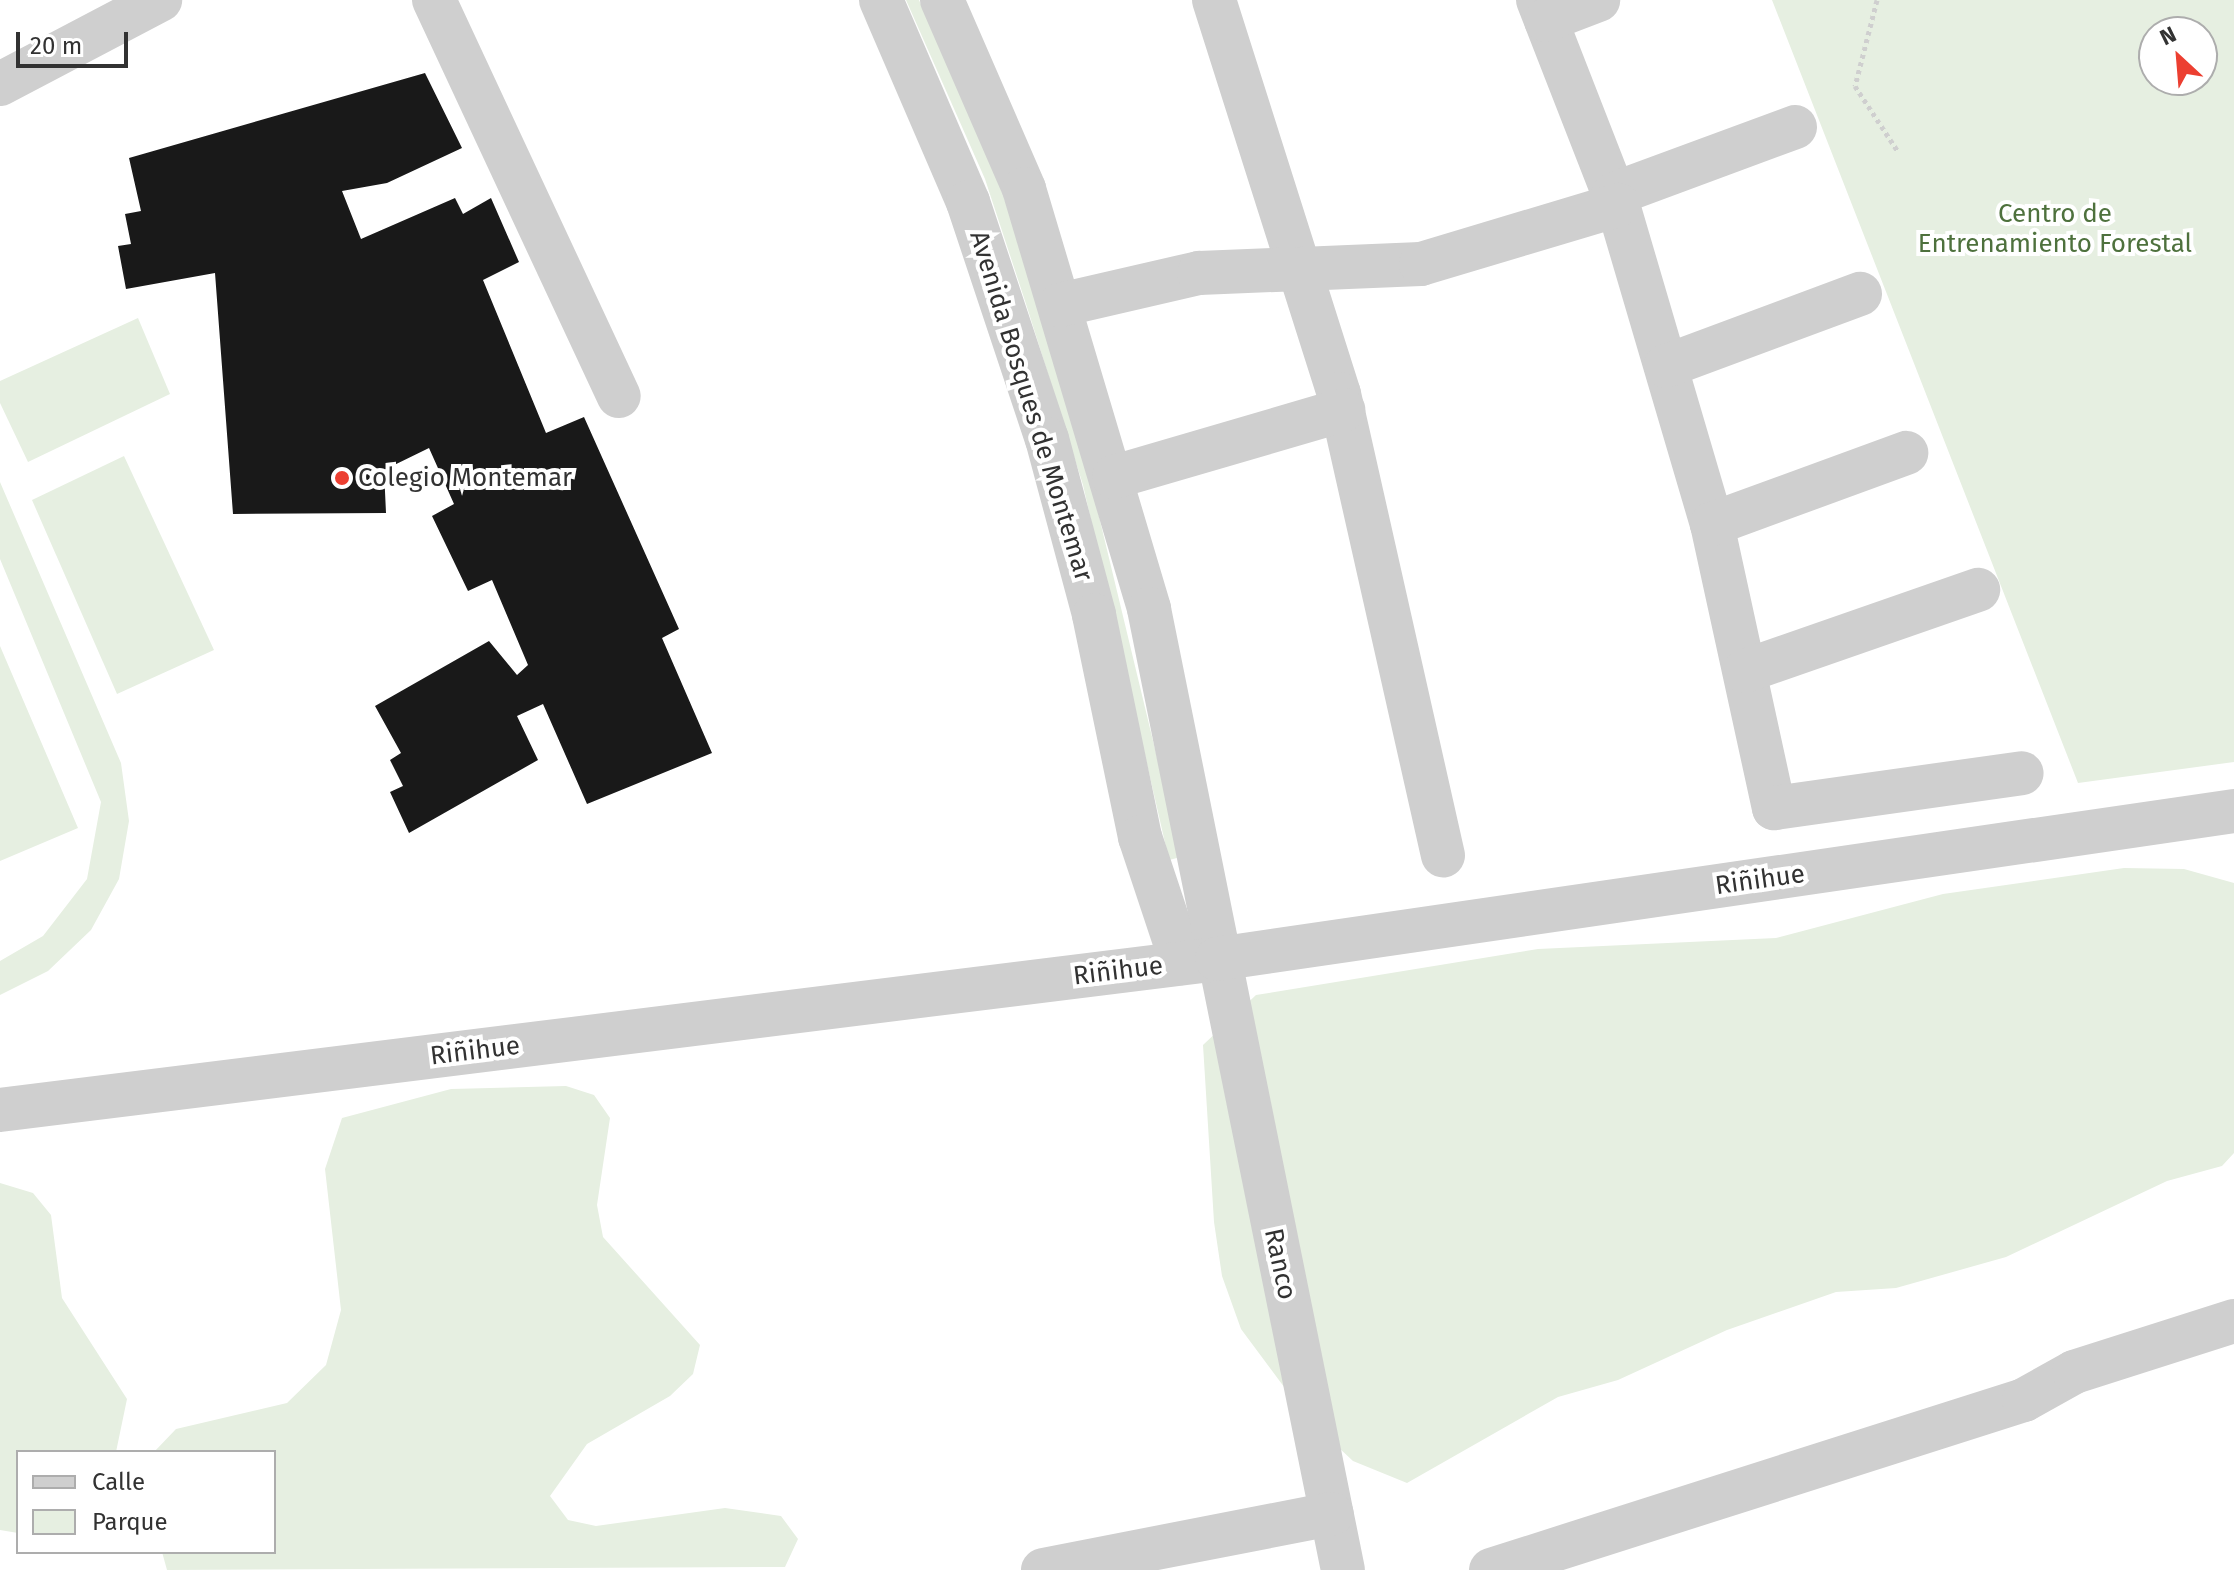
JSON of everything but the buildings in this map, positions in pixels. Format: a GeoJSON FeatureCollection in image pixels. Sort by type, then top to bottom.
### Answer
{"type":"FeatureCollection","features":[{"type":"Feature","properties":{"kind":"street"},"geometry":{"type":"LineString","coordinates":[[0,84],[160,0]]}},
{"type":"Feature","properties":{"kind":"street"},"geometry":{"type":"LineString","coordinates":[[434,0],[619,396]]}},
{"type":"Feature","properties":{"kind":"street","name":"Avenida Bosques de Montemar"},"geometry":{"type":"LineString","coordinates":[[881,0],[968,202],[1047,439],[1094,615],[1140,837],[1200,961]]}},
{"type":"Feature","properties":{"kind":"street"},"geometry":{"type":"LineString","coordinates":[[942,0],[1024,189],[1114,477],[1199,827],[1200,961]]}},
{"type":"Feature","properties":{"kind":"street"},"geometry":{"type":"LineString","coordinates":[[1214,0],[1304,271],[1343,410],[1443,855]]}},
{"type":"Feature","properties":{"kind":"street"},"geometry":{"type":"LineString","coordinates":[[1598,0],[1542,10],[1616,199],[1712,524],[1774,808],[2022,773]]}},
{"type":"Feature","properties":{"kind":"street"},"geometry":{"type":"LineString","coordinates":[[1060,305],[1199,273],[1421,264],[1616,199],[1795,127]]}},
{"type":"Feature","properties":{"kind":"street"},"geometry":{"type":"LineString","coordinates":[[1666,366],[1860,294]]}},
{"type":"Feature","properties":{"kind":"street"},"geometry":{"type":"LineString","coordinates":[[1114,477],[1343,410]]}},
{"type":"Feature","properties":{"kind":"street"},"geometry":{"type":"LineString","coordinates":[[1712,524],[1906,453]]}},
{"type":"Feature","properties":{"kind":"street"},"geometry":{"type":"LineString","coordinates":[[1745,671],[1978,590]]}},
{"type":"Feature","properties":{"kind":"street","name":"Riñihue"},"geometry":{"type":"LineString","coordinates":[[0,1110],[1200,961],[2234,811]]}},
{"type":"Feature","properties":{"kind":"street","name":"Ranco"},"geometry":{"type":"LineString","coordinates":[[1200,961],[1343,1570]]}},
{"type":"Feature","properties":{"kind":"street"},"geometry":{"type":"LineString","coordinates":[[1491,1570],[2024,1400],[2074,1372],[2234,1321]]}},
{"type":"Feature","properties":{"kind":"street"},"geometry":{"type":"LineString","coordinates":[[1043,1570],[1332,1514]]}},
{"type":"Feature","properties":{"kind":"path"},"geometry":{"type":"LineString","coordinates":[[1877,0],[1855,86],[1897,150]]}},
{"type":"Feature","properties":{"kind":"green space"},"geometry":{"type":"Polygon","coordinates":[[[906,0],[919,0],[995,172],[1063,367],[1181,857],[1169,860],[1083,485],[1026,304],[985,179],[906,0]]]}},
{"type":"Feature","properties":{"kind":"green space","name":"Centro de Entrenamiento Forestal"},"geometry":{"type":"Polygon","coordinates":[[[1772,0],[2234,0],[2234,762],[2078,783],[1772,0]]]}},
{"type":"Feature","properties":{"kind":"green space"},"geometry":{"type":"Polygon","coordinates":[[[138,318],[170,394],[28,462],[0,403],[0,381],[138,318]]]}},
{"type":"Feature","properties":{"kind":"green space"},"geometry":{"type":"Polygon","coordinates":[[[124,456],[214,650],[117,694],[32,500],[124,456]]]}},
{"type":"Feature","properties":{"kind":"green space"},"geometry":{"type":"Polygon","coordinates":[[[0,482],[121,763],[129,821],[119,879],[91,930],[48,971],[0,995],[0,961],[43,936],[87,879],[101,802],[0,559],[0,482]]]}},
{"type":"Feature","properties":{"kind":"green space"},"geometry":{"type":"Polygon","coordinates":[[[0,646],[78,828],[0,861],[0,646]]]}},
{"type":"Feature","properties":{"kind":"green space"},"geometry":{"type":"Polygon","coordinates":[[[2124,868],[2184,869],[2234,883],[2234,1153],[2222,1166],[2167,1181],[2006,1257],[1896,1288],[1836,1292],[1727,1330],[1618,1380],[1558,1397],[1407,1483],[1353,1461],[1307,1418],[1241,1329],[1222,1276],[1214,1222],[1203,1045],[1256,995],[1538,949],[1776,938],[1943,894],[2124,868]]]}},
{"type":"Feature","properties":{"kind":"green space"},"geometry":{"type":"Polygon","coordinates":[[[566,1086],[594,1095],[610,1118],[597,1205],[603,1237],[700,1345],[693,1374],[670,1396],[587,1444],[550,1496],[568,1520],[596,1526],[725,1508],[781,1516],[798,1539],[785,1567],[167,1570],[163,1554],[276,1554],[276,1450],[156,1450],[176,1429],[287,1403],[326,1365],[341,1310],[325,1169],[342,1118],[451,1089],[566,1086]]]}},
{"type":"Feature","properties":{"kind":"green space"},"geometry":{"type":"Polygon","coordinates":[[[0,1183],[33,1193],[51,1215],[62,1298],[127,1399],[116,1450],[16,1450],[16,1533],[0,1530],[0,1183]]]}},
{"type":"Feature","properties":{"kind":"place","name":"Colegio Montemar"},"geometry":{"type":"Point","coordinates":[342,478]}}]}
